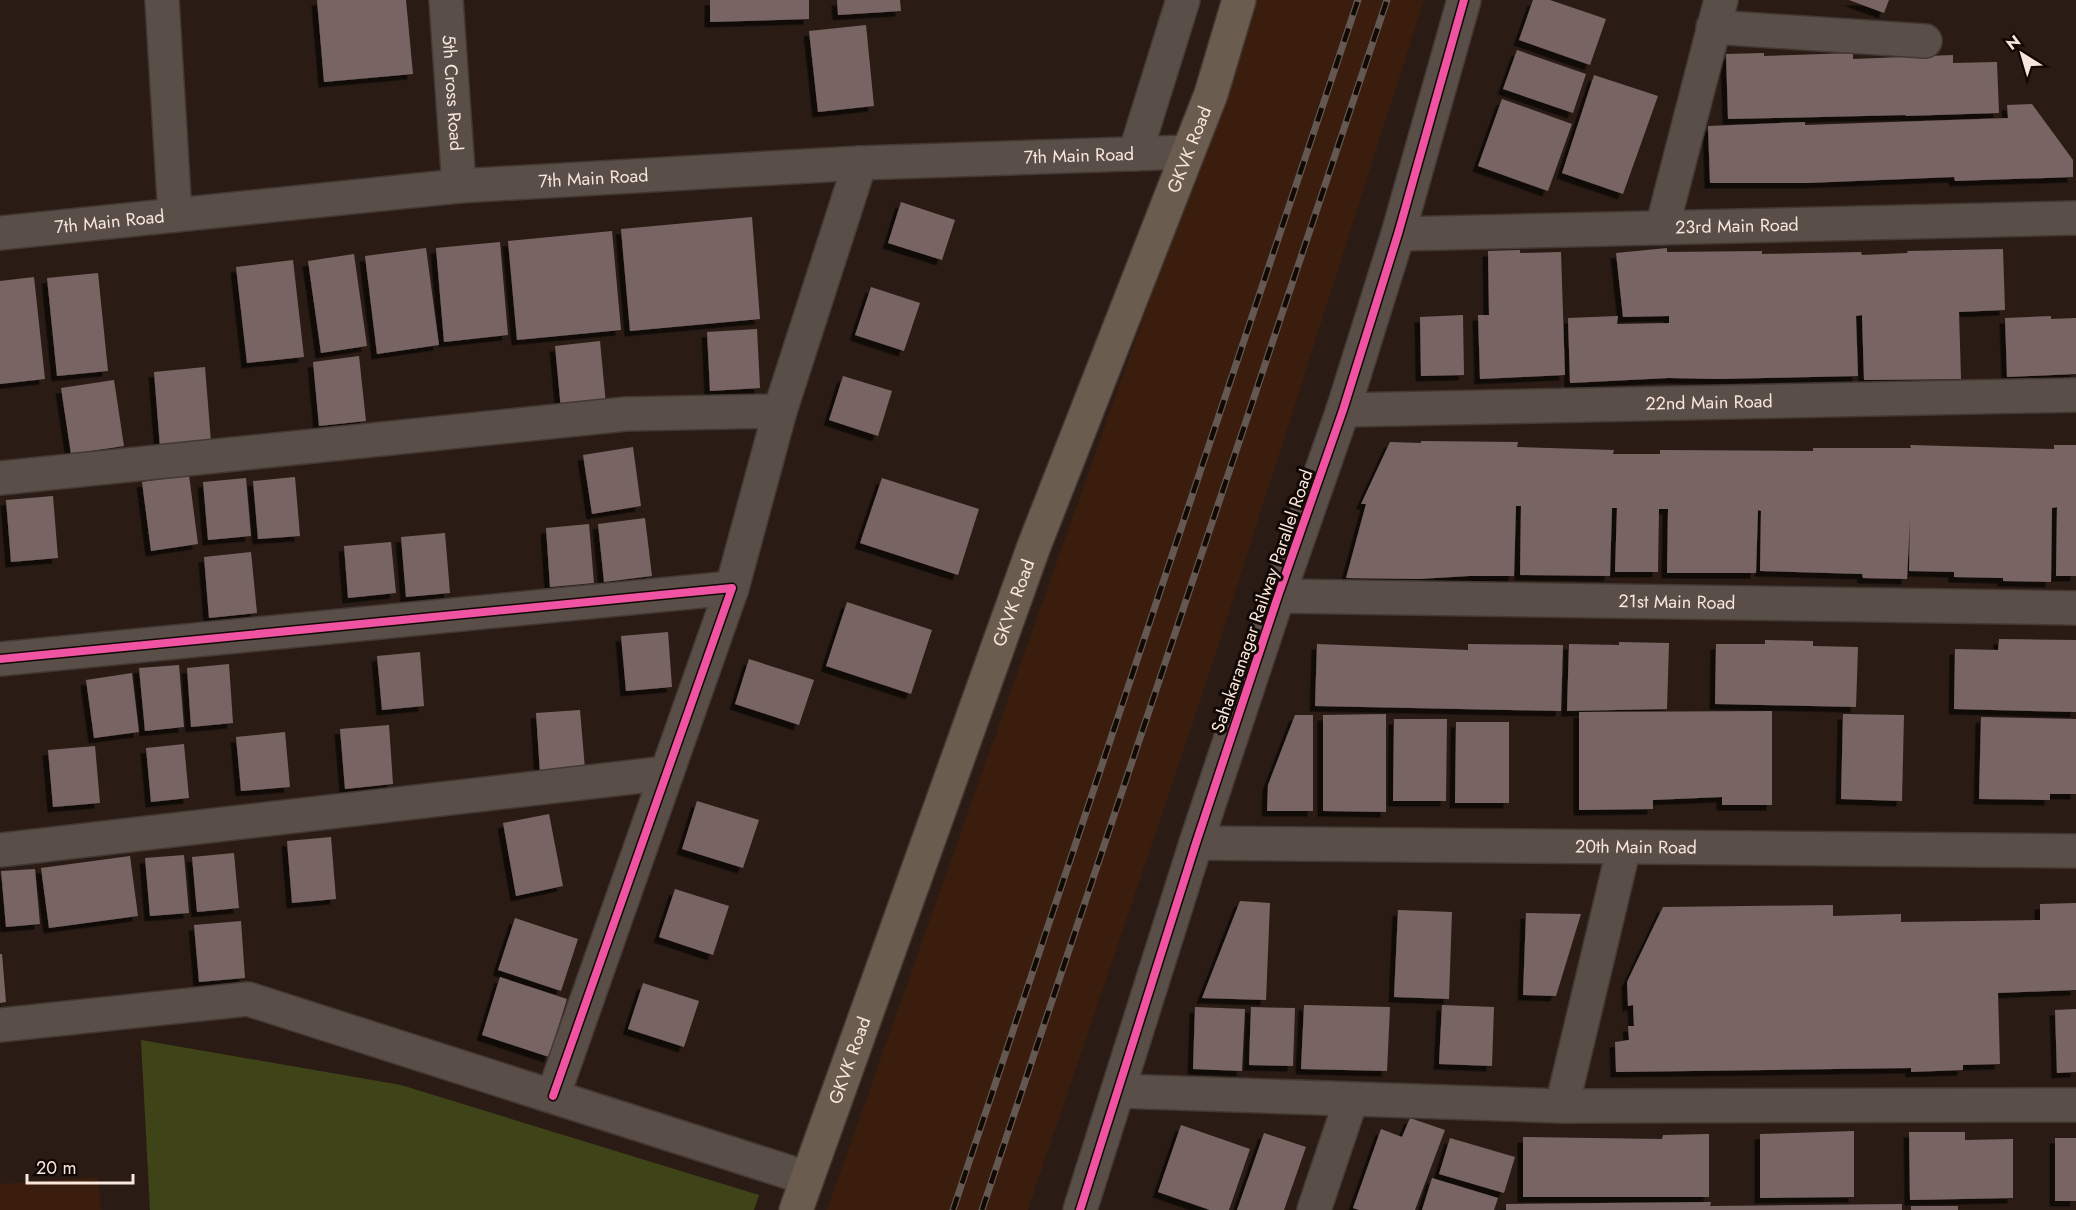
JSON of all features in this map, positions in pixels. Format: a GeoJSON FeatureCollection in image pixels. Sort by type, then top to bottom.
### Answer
{"type":"FeatureCollection","features":[{"type":"Feature","properties":{"kind":"main road","name":"GKVK Road"},"geometry":{"type":"LineString","coordinates":[[796,1210],[1034,546],[1210,94],[1239,0]]}},
{"type":"Feature","properties":{"kind":"street"},"geometry":{"type":"LineString","coordinates":[[162,0],[175,215]]}},
{"type":"Feature","properties":{"kind":"street","name":"5th Cross Road"},"geometry":{"type":"LineString","coordinates":[[446,0],[459,186]]}},
{"type":"Feature","properties":{"kind":"street"},"geometry":{"type":"LineString","coordinates":[[1135,154],[1182,0]]}},
{"type":"Feature","properties":{"kind":"street","name":"Sahakaranagar Railway Parallel Road"},"geometry":{"type":"LineString","coordinates":[[1080,1210],[1196,843],[1343,410],[1398,234],[1464,0]]}},
{"type":"Feature","properties":{"kind":"street"},"geometry":{"type":"LineString","coordinates":[[1662,228],[1717,13],[1925,41]]}},
{"type":"Feature","properties":{"kind":"street","name":"7th Main Road"},"geometry":{"type":"LineString","coordinates":[[0,233],[459,186],[860,163],[1188,152]]}},
{"type":"Feature","properties":{"kind":"street"},"geometry":{"type":"LineString","coordinates":[[554,1096],[732,588],[780,411],[860,163]]}},
{"type":"Feature","properties":{"kind":"street","name":"23rd Main Road"},"geometry":{"type":"LineString","coordinates":[[1398,234],[2076,218]]}},
{"type":"Feature","properties":{"kind":"street","name":"22nd Main Road"},"geometry":{"type":"LineString","coordinates":[[1343,410],[2076,395]]}},
{"type":"Feature","properties":{"kind":"street"},"geometry":{"type":"LineString","coordinates":[[0,478],[627,414],[780,411]]}},
{"type":"Feature","properties":{"kind":"street"},"geometry":{"type":"LineString","coordinates":[[0,659],[732,588]]}},
{"type":"Feature","properties":{"kind":"street","name":"21st Main Road"},"geometry":{"type":"LineString","coordinates":[[1278,596],[2076,608]]}},
{"type":"Feature","properties":{"kind":"street"},"geometry":{"type":"LineString","coordinates":[[0,850],[667,773]]}},
{"type":"Feature","properties":{"kind":"street","name":"20th Main Road"},"geometry":{"type":"LineString","coordinates":[[1196,843],[2076,851]]}},
{"type":"Feature","properties":{"kind":"street"},"geometry":{"type":"LineString","coordinates":[[1562,1106],[1624,847]]}},
{"type":"Feature","properties":{"kind":"street"},"geometry":{"type":"LineString","coordinates":[[0,1025],[248,999],[807,1178]]}},
{"type":"Feature","properties":{"kind":"street"},"geometry":{"type":"LineString","coordinates":[[1118,1091],[1562,1106],[2076,1105]]}},
{"type":"Feature","properties":{"kind":"street"},"geometry":{"type":"LineString","coordinates":[[1314,1210],[1352,1100]]}},
{"type":"Feature","properties":{"kind":"shaded area"},"geometry":{"type":"Polygon","coordinates":[[[1256,0],[1424,0],[1204,690],[1028,1210],[827,1210],[1256,0]]]}},
{"type":"Feature","properties":{"kind":"shaded area"},"geometry":{"type":"Polygon","coordinates":[[[98,1177],[101,1210],[0,1210],[0,1184],[98,1177]]]}},
{"type":"Feature","properties":{"kind":"green space"},"geometry":{"type":"Polygon","coordinates":[[[141,1040],[401,1085],[759,1195],[754,1210],[150,1210],[141,1040]]]}},
{"type":"Feature","properties":{"kind":"building"},"geometry":{"type":"Polygon","coordinates":[[[317,0],[406,0],[413,74],[324,82],[317,0]]]}},
{"type":"Feature","properties":{"kind":"building"},"geometry":{"type":"Polygon","coordinates":[[[710,0],[809,0],[809,19],[710,22],[710,0]]]}},
{"type":"Feature","properties":{"kind":"building"},"geometry":{"type":"Polygon","coordinates":[[[837,0],[900,0],[901,11],[838,15],[837,0]]]}},
{"type":"Feature","properties":{"kind":"building"},"geometry":{"type":"Polygon","coordinates":[[[1533,0],[1550,0],[1606,19],[1590,65],[1519,40],[1533,0]]]}},
{"type":"Feature","properties":{"kind":"building"},"geometry":{"type":"Polygon","coordinates":[[[1849,0],[1889,0],[1884,13],[1849,0]]]}},
{"type":"Feature","properties":{"kind":"building"},"geometry":{"type":"Polygon","coordinates":[[[866,25],[874,106],[818,112],[809,31],[866,25]]]}},
{"type":"Feature","properties":{"kind":"building"},"geometry":{"type":"Polygon","coordinates":[[[1517,50],[1586,74],[1573,113],[1503,89],[1517,50]]]}},
{"type":"Feature","properties":{"kind":"building"},"geometry":{"type":"Polygon","coordinates":[[[1764,53],[1764,56],[1853,53],[1853,59],[1953,55],[1953,63],[1997,62],[1999,113],[1728,119],[1726,54],[1764,53]]]}},
{"type":"Feature","properties":{"kind":"building"},"geometry":{"type":"Polygon","coordinates":[[[1594,75],[1658,96],[1623,194],[1562,173],[1594,75]]]}},
{"type":"Feature","properties":{"kind":"building"},"geometry":{"type":"Polygon","coordinates":[[[1502,99],[1572,124],[1548,191],[1478,166],[1502,99]]]}},
{"type":"Feature","properties":{"kind":"building"},"geometry":{"type":"Polygon","coordinates":[[[2032,104],[2073,160],[2073,177],[1955,181],[1954,177],[1807,183],[1710,183],[1708,126],[2008,118],[2007,105],[2032,104]]]}},
{"type":"Feature","properties":{"kind":"building"},"geometry":{"type":"Polygon","coordinates":[[[901,202],[955,220],[942,260],[888,243],[901,202]]]}},
{"type":"Feature","properties":{"kind":"building"},"geometry":{"type":"Polygon","coordinates":[[[752,217],[760,319],[630,331],[621,229],[752,217]]]}},
{"type":"Feature","properties":{"kind":"building"},"geometry":{"type":"Polygon","coordinates":[[[612,231],[621,330],[517,340],[508,241],[612,231]]]}},
{"type":"Feature","properties":{"kind":"building"},"geometry":{"type":"Polygon","coordinates":[[[500,242],[508,335],[444,342],[436,248],[500,242]]]}},
{"type":"Feature","properties":{"kind":"building"},"geometry":{"type":"Polygon","coordinates":[[[426,248],[439,345],[377,354],[365,256],[426,248]]]}},
{"type":"Feature","properties":{"kind":"building"},"geometry":{"type":"Polygon","coordinates":[[[1667,248],[1667,252],[1762,251],[1762,254],[1861,252],[1862,255],[1908,253],[1907,251],[2003,249],[2005,310],[1959,312],[1961,379],[1864,380],[1862,315],[1856,316],[1858,376],[1669,378],[1570,383],[1568,318],[1618,316],[1617,324],[1669,323],[1669,316],[1623,317],[1616,253],[1667,248]]]}},
{"type":"Feature","properties":{"kind":"building"},"geometry":{"type":"Polygon","coordinates":[[[1520,250],[1520,253],[1561,252],[1565,375],[1480,379],[1478,315],[1489,315],[1488,251],[1520,250]]]}},
{"type":"Feature","properties":{"kind":"building"},"geometry":{"type":"Polygon","coordinates":[[[354,254],[367,346],[321,353],[308,261],[354,254]]]}},
{"type":"Feature","properties":{"kind":"building"},"geometry":{"type":"Polygon","coordinates":[[[293,260],[304,357],[247,363],[236,267],[293,260]]]}},
{"type":"Feature","properties":{"kind":"building"},"geometry":{"type":"Polygon","coordinates":[[[98,273],[108,371],[57,376],[47,278],[98,273]]]}},
{"type":"Feature","properties":{"kind":"building"},"geometry":{"type":"Polygon","coordinates":[[[34,277],[45,379],[0,384],[0,281],[34,277]]]}},
{"type":"Feature","properties":{"kind":"building"},"geometry":{"type":"Polygon","coordinates":[[[871,287],[920,303],[904,351],[855,335],[871,287]]]}},
{"type":"Feature","properties":{"kind":"building"},"geometry":{"type":"Polygon","coordinates":[[[1463,315],[1464,375],[1421,376],[1420,317],[1463,315]]]}},
{"type":"Feature","properties":{"kind":"building"},"geometry":{"type":"Polygon","coordinates":[[[2051,316],[2051,319],[2076,318],[2076,374],[2007,377],[2005,318],[2051,316]]]}},
{"type":"Feature","properties":{"kind":"building"},"geometry":{"type":"Polygon","coordinates":[[[757,329],[760,388],[710,391],[707,332],[757,329]]]}},
{"type":"Feature","properties":{"kind":"building"},"geometry":{"type":"Polygon","coordinates":[[[600,341],[606,405],[561,410],[555,346],[600,341]]]}},
{"type":"Feature","properties":{"kind":"building"},"geometry":{"type":"Polygon","coordinates":[[[359,356],[366,421],[319,426],[313,362],[359,356]]]}},
{"type":"Feature","properties":{"kind":"building"},"geometry":{"type":"Polygon","coordinates":[[[205,367],[211,442],[160,447],[154,372],[205,367]]]}},
{"type":"Feature","properties":{"kind":"building"},"geometry":{"type":"Polygon","coordinates":[[[843,376],[892,391],[878,436],[829,420],[843,376]]]}},
{"type":"Feature","properties":{"kind":"building"},"geometry":{"type":"Polygon","coordinates":[[[114,380],[124,446],[71,454],[61,388],[114,380]]]}},
{"type":"Feature","properties":{"kind":"building"},"geometry":{"type":"Polygon","coordinates":[[[1421,441],[1518,442],[1517,447],[1614,450],[1613,454],[1660,454],[1660,450],[1813,451],[1813,448],[1911,448],[1910,445],[2054,449],[2054,445],[2076,445],[2076,576],[2056,576],[2057,507],[2052,508],[2051,582],[2003,581],[2003,578],[1954,577],[1954,572],[1909,571],[1910,519],[1907,579],[1863,578],[1862,574],[1760,571],[1761,511],[1758,510],[1756,573],[1667,573],[1668,509],[1659,509],[1658,572],[1615,572],[1617,508],[1612,508],[1610,576],[1520,575],[1521,506],[1516,506],[1514,576],[1419,579],[1346,578],[1366,504],[1361,504],[1390,442],[1421,443],[1421,441]]]}},
{"type":"Feature","properties":{"kind":"building"},"geometry":{"type":"Polygon","coordinates":[[[633,447],[641,506],[592,514],[583,455],[633,447]]]}},
{"type":"Feature","properties":{"kind":"building"},"geometry":{"type":"Polygon","coordinates":[[[189,475],[198,544],[151,551],[142,482],[189,475]]]}},
{"type":"Feature","properties":{"kind":"building"},"geometry":{"type":"Polygon","coordinates":[[[295,477],[300,536],[258,539],[253,481],[295,477]]]}},
{"type":"Feature","properties":{"kind":"building"},"geometry":{"type":"Polygon","coordinates":[[[246,478],[251,536],[208,540],[203,482],[246,478]]]}},
{"type":"Feature","properties":{"kind":"building"},"geometry":{"type":"Polygon","coordinates":[[[882,478],[979,509],[958,575],[860,543],[882,478]]]}},
{"type":"Feature","properties":{"kind":"building"},"geometry":{"type":"Polygon","coordinates":[[[53,496],[58,558],[11,562],[6,500],[53,496]]]}},
{"type":"Feature","properties":{"kind":"building"},"geometry":{"type":"Polygon","coordinates":[[[645,518],[652,576],[604,582],[598,524],[645,518]]]}},
{"type":"Feature","properties":{"kind":"building"},"geometry":{"type":"Polygon","coordinates":[[[589,524],[594,583],[550,587],[546,528],[589,524]]]}},
{"type":"Feature","properties":{"kind":"building"},"geometry":{"type":"Polygon","coordinates":[[[445,533],[450,593],[406,597],[401,537],[445,533]]]}},
{"type":"Feature","properties":{"kind":"building"},"geometry":{"type":"Polygon","coordinates":[[[391,542],[396,593],[348,598],[344,546],[391,542]]]}},
{"type":"Feature","properties":{"kind":"building"},"geometry":{"type":"Polygon","coordinates":[[[251,552],[257,613],[209,618],[204,557],[251,552]]]}},
{"type":"Feature","properties":{"kind":"building"},"geometry":{"type":"Polygon","coordinates":[[[847,602],[932,630],[911,694],[826,666],[847,602]]]}},
{"type":"Feature","properties":{"kind":"building"},"geometry":{"type":"Polygon","coordinates":[[[668,632],[672,687],[626,691],[621,636],[668,632]]]}},
{"type":"Feature","properties":{"kind":"building"},"geometry":{"type":"Polygon","coordinates":[[[1999,639],[2076,640],[2076,712],[1954,709],[1955,649],[1998,650],[1999,639]]]}},
{"type":"Feature","properties":{"kind":"building"},"geometry":{"type":"Polygon","coordinates":[[[1765,640],[1813,641],[1813,646],[1858,647],[1856,707],[1715,704],[1716,644],[1765,644],[1765,640]]]}},
{"type":"Feature","properties":{"kind":"building"},"geometry":{"type":"Polygon","coordinates":[[[1619,642],[1669,643],[1667,709],[1567,711],[1569,644],[1619,645],[1619,642]]]}},
{"type":"Feature","properties":{"kind":"building"},"geometry":{"type":"Polygon","coordinates":[[[1317,644],[1468,650],[1468,644],[1563,645],[1561,711],[1315,706],[1317,644]]]}},
{"type":"Feature","properties":{"kind":"building"},"geometry":{"type":"Polygon","coordinates":[[[420,652],[424,706],[382,710],[377,656],[420,652]]]}},
{"type":"Feature","properties":{"kind":"building"},"geometry":{"type":"Polygon","coordinates":[[[749,659],[814,680],[799,725],[735,704],[749,659]]]}},
{"type":"Feature","properties":{"kind":"building"},"geometry":{"type":"Polygon","coordinates":[[[229,664],[233,723],[191,727],[187,668],[229,664]]]}},
{"type":"Feature","properties":{"kind":"building"},"geometry":{"type":"Polygon","coordinates":[[[179,665],[184,727],[145,731],[139,668],[179,665]]]}},
{"type":"Feature","properties":{"kind":"building"},"geometry":{"type":"Polygon","coordinates":[[[132,673],[139,732],[94,738],[86,680],[132,673]]]}},
{"type":"Feature","properties":{"kind":"building"},"geometry":{"type":"Polygon","coordinates":[[[580,710],[585,769],[540,773],[536,713],[580,710]]]}},
{"type":"Feature","properties":{"kind":"building"},"geometry":{"type":"Polygon","coordinates":[[[1772,711],[1772,805],[1722,805],[1722,797],[1653,800],[1653,809],[1579,810],[1579,712],[1772,711]]]}},
{"type":"Feature","properties":{"kind":"building"},"geometry":{"type":"Polygon","coordinates":[[[1386,714],[1386,812],[1323,811],[1323,715],[1386,714]]]}},
{"type":"Feature","properties":{"kind":"building"},"geometry":{"type":"Polygon","coordinates":[[[1843,714],[1904,715],[1902,801],[1841,799],[1843,714]]]}},
{"type":"Feature","properties":{"kind":"building"},"geometry":{"type":"Polygon","coordinates":[[[1295,715],[1313,715],[1313,811],[1267,811],[1268,785],[1295,715]]]}},
{"type":"Feature","properties":{"kind":"building"},"geometry":{"type":"Polygon","coordinates":[[[1981,717],[2076,719],[2076,794],[2050,794],[2050,800],[1979,799],[1981,717]]]}},
{"type":"Feature","properties":{"kind":"building"},"geometry":{"type":"Polygon","coordinates":[[[1394,719],[1447,719],[1446,801],[1393,801],[1394,719]]]}},
{"type":"Feature","properties":{"kind":"building"},"geometry":{"type":"Polygon","coordinates":[[[1456,722],[1509,722],[1509,803],[1455,803],[1456,722]]]}},
{"type":"Feature","properties":{"kind":"building"},"geometry":{"type":"Polygon","coordinates":[[[389,725],[393,784],[345,789],[340,729],[389,725]]]}},
{"type":"Feature","properties":{"kind":"building"},"geometry":{"type":"Polygon","coordinates":[[[285,732],[290,787],[241,791],[236,737],[285,732]]]}},
{"type":"Feature","properties":{"kind":"building"},"geometry":{"type":"Polygon","coordinates":[[[184,744],[189,798],[151,802],[146,748],[184,744]]]}},
{"type":"Feature","properties":{"kind":"building"},"geometry":{"type":"Polygon","coordinates":[[[95,746],[100,803],[53,807],[48,750],[95,746]]]}},
{"type":"Feature","properties":{"kind":"building"},"geometry":{"type":"Polygon","coordinates":[[[697,801],[759,820],[743,868],[682,849],[697,801]]]}},
{"type":"Feature","properties":{"kind":"building"},"geometry":{"type":"Polygon","coordinates":[[[549,814],[563,886],[516,896],[503,823],[549,814]]]}},
{"type":"Feature","properties":{"kind":"building"},"geometry":{"type":"Polygon","coordinates":[[[331,837],[336,899],[292,903],[287,841],[331,837]]]}},
{"type":"Feature","properties":{"kind":"building"},"geometry":{"type":"Polygon","coordinates":[[[234,853],[239,908],[197,912],[192,857],[234,853]]]}},
{"type":"Feature","properties":{"kind":"building"},"geometry":{"type":"Polygon","coordinates":[[[184,855],[189,913],[150,916],[145,858],[184,855]]]}},
{"type":"Feature","properties":{"kind":"building"},"geometry":{"type":"Polygon","coordinates":[[[130,856],[138,916],[49,928],[41,868],[130,856]]]}},
{"type":"Feature","properties":{"kind":"building"},"geometry":{"type":"Polygon","coordinates":[[[35,869],[40,924],[6,927],[1,871],[35,869]]]}},
{"type":"Feature","properties":{"kind":"building"},"geometry":{"type":"Polygon","coordinates":[[[675,889],[729,906],[713,955],[659,937],[675,889]]]}},
{"type":"Feature","properties":{"kind":"building"},"geometry":{"type":"Polygon","coordinates":[[[1240,901],[1270,903],[1266,1000],[1202,998],[1240,901]]]}},
{"type":"Feature","properties":{"kind":"building"},"geometry":{"type":"Polygon","coordinates":[[[2076,903],[2076,990],[1998,993],[2000,1064],[1963,1065],[1963,1070],[1911,1072],[1911,1068],[1616,1072],[1615,1042],[1629,1040],[1628,1026],[1634,1026],[1633,1005],[1628,1006],[1627,982],[1663,907],[1833,905],[1833,916],[1901,914],[1901,922],[2040,920],[2040,904],[2076,903]]]}},
{"type":"Feature","properties":{"kind":"building"},"geometry":{"type":"Polygon","coordinates":[[[1398,910],[1452,912],[1449,999],[1394,997],[1398,910]]]}},
{"type":"Feature","properties":{"kind":"building"},"geometry":{"type":"Polygon","coordinates":[[[1526,913],[1581,914],[1556,996],[1523,995],[1526,913]]]}},
{"type":"Feature","properties":{"kind":"building"},"geometry":{"type":"Polygon","coordinates":[[[515,918],[578,939],[561,991],[498,970],[515,918]]]}},
{"type":"Feature","properties":{"kind":"building"},"geometry":{"type":"Polygon","coordinates":[[[241,921],[245,978],[199,982],[194,925],[241,921]]]}},
{"type":"Feature","properties":{"kind":"building"},"geometry":{"type":"Polygon","coordinates":[[[0,954],[2,954],[6,1002],[0,1003],[0,954]]]}},
{"type":"Feature","properties":{"kind":"building"},"geometry":{"type":"Polygon","coordinates":[[[500,977],[567,999],[549,1057],[482,1035],[500,977]]]}},
{"type":"Feature","properties":{"kind":"building"},"geometry":{"type":"Polygon","coordinates":[[[643,983],[699,1001],[684,1047],[628,1029],[643,983]]]}},
{"type":"Feature","properties":{"kind":"building"},"geometry":{"type":"Polygon","coordinates":[[[1304,1005],[1390,1007],[1387,1071],[1301,1069],[1304,1005]]]}},
{"type":"Feature","properties":{"kind":"building"},"geometry":{"type":"Polygon","coordinates":[[[1442,1005],[1494,1007],[1492,1066],[1439,1064],[1442,1005]]]}},
{"type":"Feature","properties":{"kind":"building"},"geometry":{"type":"Polygon","coordinates":[[[1195,1007],[1245,1009],[1242,1071],[1193,1069],[1195,1007]]]}},
{"type":"Feature","properties":{"kind":"building"},"geometry":{"type":"Polygon","coordinates":[[[1251,1007],[1295,1008],[1293,1066],[1249,1065],[1251,1007]]]}},
{"type":"Feature","properties":{"kind":"building"},"geometry":{"type":"Polygon","coordinates":[[[2076,1009],[2076,1072],[2057,1073],[2055,1010],[2076,1009]]]}},
{"type":"Feature","properties":{"kind":"building"},"geometry":{"type":"Polygon","coordinates":[[[1410,1118],[1445,1130],[1415,1210],[1359,1210],[1353,1208],[1381,1129],[1402,1137],[1410,1118]]]}},
{"type":"Feature","properties":{"kind":"building"},"geometry":{"type":"Polygon","coordinates":[[[1181,1125],[1250,1149],[1229,1210],[1210,1210],[1158,1192],[1181,1125]]]}},
{"type":"Feature","properties":{"kind":"building"},"geometry":{"type":"Polygon","coordinates":[[[1854,1131],[1854,1197],[1760,1198],[1760,1134],[1854,1131]]]}},
{"type":"Feature","properties":{"kind":"building"},"geometry":{"type":"Polygon","coordinates":[[[1909,1132],[1965,1132],[1965,1140],[2013,1139],[2013,1198],[1910,1200],[1909,1132]]]}},
{"type":"Feature","properties":{"kind":"building"},"geometry":{"type":"Polygon","coordinates":[[[1264,1133],[1306,1147],[1284,1210],[1237,1210],[1264,1133]]]}},
{"type":"Feature","properties":{"kind":"building"},"geometry":{"type":"Polygon","coordinates":[[[1709,1134],[1709,1197],[1523,1197],[1523,1137],[1662,1139],[1663,1135],[1709,1134]]]}},
{"type":"Feature","properties":{"kind":"building"},"geometry":{"type":"Polygon","coordinates":[[[1450,1138],[1515,1157],[1504,1193],[1439,1174],[1450,1138]]]}},
{"type":"Feature","properties":{"kind":"building"},"geometry":{"type":"Polygon","coordinates":[[[2055,1138],[2076,1138],[2076,1201],[2055,1201],[2055,1138]]]}},
{"type":"Feature","properties":{"kind":"building"},"geometry":{"type":"Polygon","coordinates":[[[1432,1178],[1498,1198],[1494,1210],[1422,1210],[1432,1178]]]}},
{"type":"Feature","properties":{"kind":"building"},"geometry":{"type":"Polygon","coordinates":[[[1711,1202],[1710,1206],[1902,1204],[1902,1210],[1506,1210],[1506,1204],[1711,1202]]]}},
{"type":"Feature","properties":{"kind":"building"},"geometry":{"type":"Polygon","coordinates":[[[1911,1206],[1958,1206],[1958,1210],[1911,1210],[1911,1206]]]}},
{"type":"Feature","properties":{"kind":"railway"},"geometry":{"type":"LineString","coordinates":[[953,1210],[1358,0]]}},
{"type":"Feature","properties":{"kind":"railway"},"geometry":{"type":"LineString","coordinates":[[982,1210],[1387,0]]}},
{"type":"Feature","properties":{"kind":"cycle path"},"geometry":{"type":"LineString","coordinates":[[1080,1210],[1196,843],[1343,410],[1398,234],[1464,0]]}},
{"type":"Feature","properties":{"kind":"cycle path"},"geometry":{"type":"LineString","coordinates":[[0,659],[732,588],[553,1096]]}}]}
